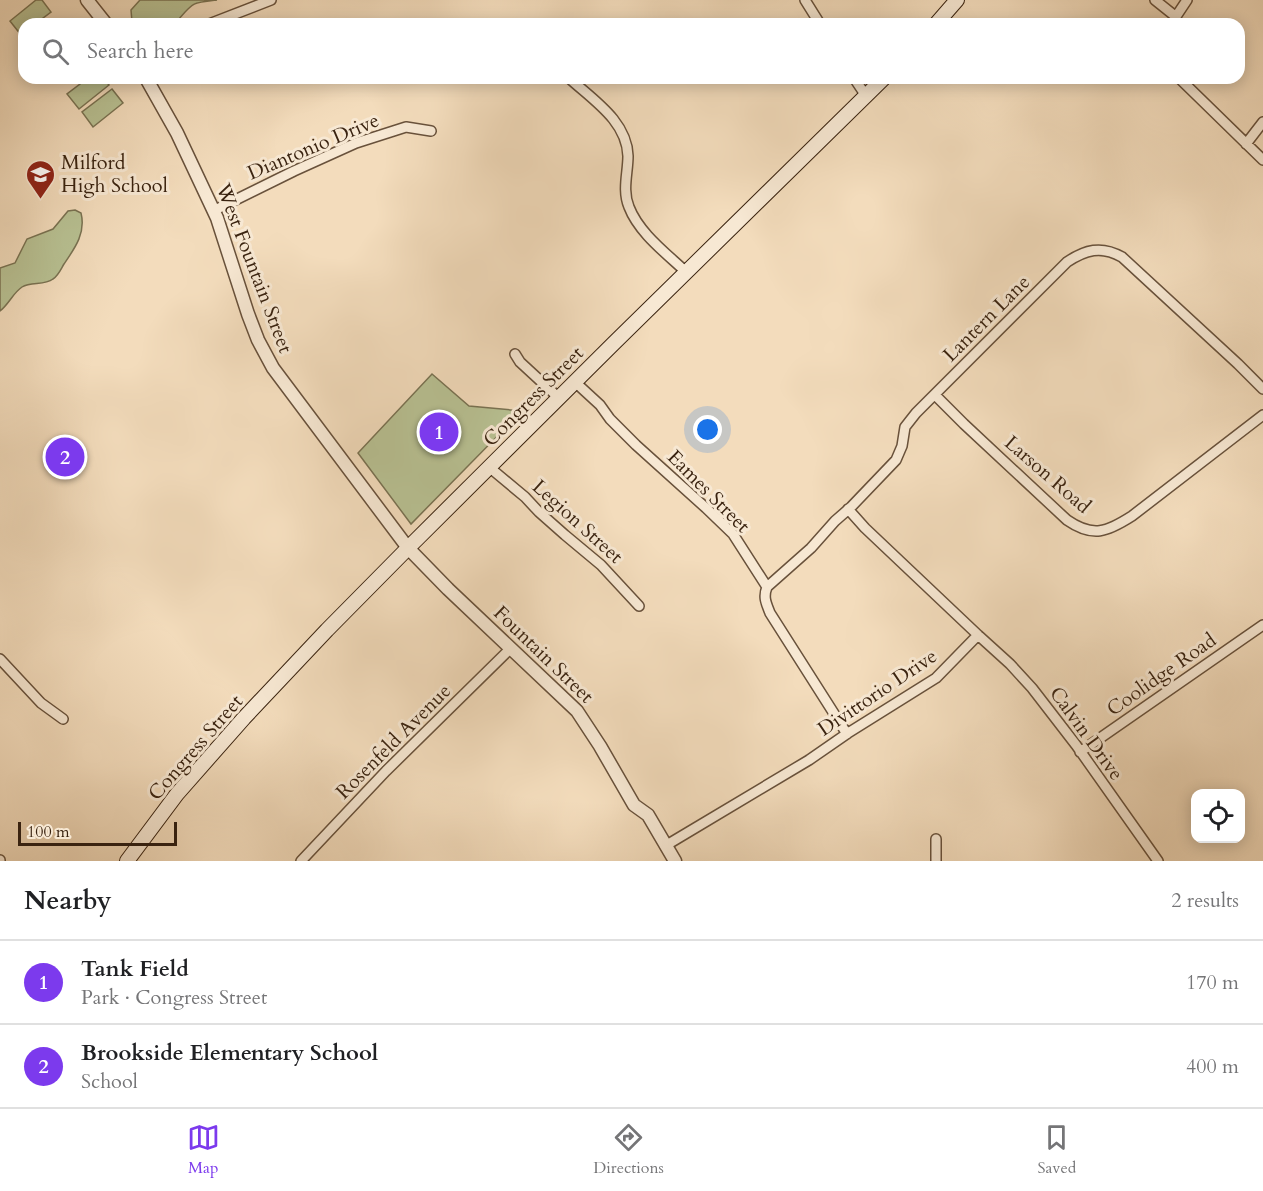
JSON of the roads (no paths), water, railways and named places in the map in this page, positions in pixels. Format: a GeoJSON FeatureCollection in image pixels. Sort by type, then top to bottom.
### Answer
{"type":"FeatureCollection","features":[{"type":"Feature","properties":{"kind":"main road"},"geometry":{"type":"LineString","coordinates":[[941,18],[957,0]]}},
{"type":"Feature","properties":{"kind":"main road","name":"Congress Street"},"geometry":{"type":"LineString","coordinates":[[127,861],[177,794],[243,718],[327,630],[489,466],[878,84]]}},
{"type":"Feature","properties":{"kind":"street"},"geometry":{"type":"LineString","coordinates":[[87,0],[101,18]]}},
{"type":"Feature","properties":{"kind":"street"},"geometry":{"type":"LineString","coordinates":[[224,18],[270,0]]}},
{"type":"Feature","properties":{"kind":"street"},"geometry":{"type":"LineString","coordinates":[[805,0],[816,18]]}},
{"type":"Feature","properties":{"kind":"street"},"geometry":{"type":"LineString","coordinates":[[1155,0],[1171,18]]}},
{"type":"Feature","properties":{"kind":"street"},"geometry":{"type":"LineString","coordinates":[[1174,18],[1187,0]]}},
{"type":"Feature","properties":{"kind":"street","name":"West Fountain Street"},"geometry":{"type":"LineString","coordinates":[[149,84],[177,134],[217,218],[248,314],[258,340],[273,368],[408,548]]}},
{"type":"Feature","properties":{"kind":"street"},"geometry":{"type":"LineString","coordinates":[[576,84],[612,117],[626,141],[628,156],[626,194],[632,214],[646,232],[686,272]]}},
{"type":"Feature","properties":{"kind":"street"},"geometry":{"type":"LineString","coordinates":[[858,84],[866,96]]}},
{"type":"Feature","properties":{"kind":"street"},"geometry":{"type":"LineString","coordinates":[[1185,84],[1263,160]]}},
{"type":"Feature","properties":{"kind":"street"},"geometry":{"type":"LineString","coordinates":[[1246,144],[1263,122]]}},
{"type":"Feature","properties":{"kind":"street","name":"Diantonio Drive"},"geometry":{"type":"LineString","coordinates":[[213,210],[356,144],[406,127],[430,130]]}},
{"type":"Feature","properties":{"kind":"street","name":"Lantern Lane"},"geometry":{"type":"LineString","coordinates":[[767,587],[812,548],[835,521],[896,460],[902,446],[905,427],[916,413],[1066,262],[1084,252],[1101,250],[1115,253],[1127,261],[1263,389]]}},
{"type":"Feature","properties":{"kind":"street"},"geometry":{"type":"LineString","coordinates":[[514,354],[519,362],[559,398]]}},
{"type":"Feature","properties":{"kind":"street","name":"Eames Street"},"geometry":{"type":"LineString","coordinates":[[575,382],[600,405],[610,419],[636,445],[733,534],[767,587],[765,599],[770,613],[847,734]]}},
{"type":"Feature","properties":{"kind":"street","name":"Larson Road"},"geometry":{"type":"LineString","coordinates":[[935,394],[1067,520],[1092,531],[1110,529],[1132,516],[1263,415]]}},
{"type":"Feature","properties":{"kind":"street","name":"Legion Street"},"geometry":{"type":"LineString","coordinates":[[489,466],[601,565],[639,606]]}},
{"type":"Feature","properties":{"kind":"street"},"geometry":{"type":"LineString","coordinates":[[848,510],[978,635]]}},
{"type":"Feature","properties":{"kind":"street","name":"Fountain Street"},"geometry":{"type":"LineString","coordinates":[[408,548],[577,711],[634,805],[648,815],[675,861]]}},
{"type":"Feature","properties":{"kind":"street","name":"Coolidge Road"},"geometry":{"type":"LineString","coordinates":[[1080,752],[1263,625]]}},
{"type":"Feature","properties":{"kind":"street","name":"Divittorio Drive"},"geometry":{"type":"LineString","coordinates":[[665,846],[809,760],[936,678],[978,635]]}},
{"type":"Feature","properties":{"kind":"street","name":"Calvin Drive"},"geometry":{"type":"LineString","coordinates":[[978,635],[1011,664],[1032,688],[1158,861]]}},
{"type":"Feature","properties":{"kind":"street","name":"Rosenfeld Avenue"},"geometry":{"type":"LineString","coordinates":[[301,861],[386,771],[511,648]]}},
{"type":"Feature","properties":{"kind":"street"},"geometry":{"type":"LineString","coordinates":[[0,659],[41,704],[63,719]]}},
{"type":"Feature","properties":{"kind":"street"},"geometry":{"type":"LineString","coordinates":[[936,839],[936,861]]}},
{"type":"Feature","properties":{"kind":"place","name":"Milford High School"},"geometry":{"type":"Point","coordinates":[40,200]}},
{"type":"Feature","properties":{"kind":"place","name":"Tank Field"},"geometry":{"type":"Point","coordinates":[439,432]}},
{"type":"Feature","properties":{"kind":"place","name":"Brookside Elementary School"},"geometry":{"type":"Point","coordinates":[65,457]}}]}
